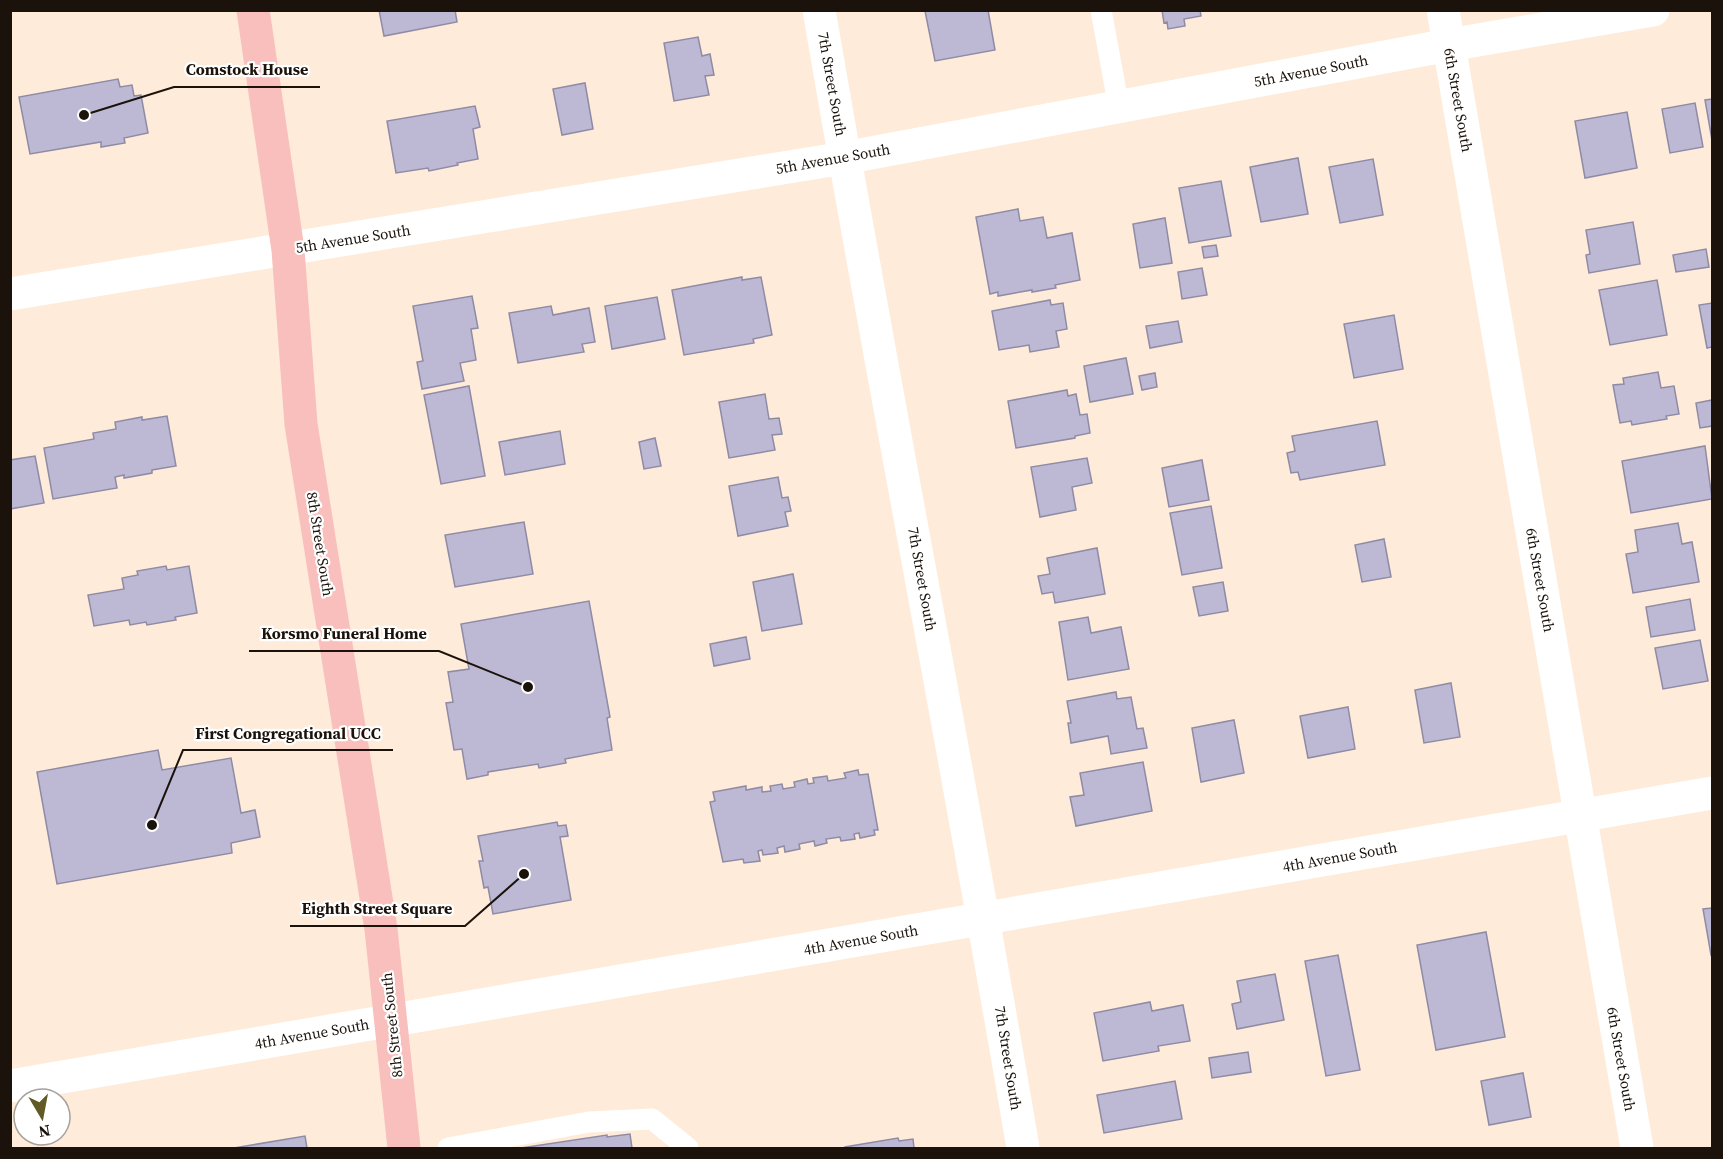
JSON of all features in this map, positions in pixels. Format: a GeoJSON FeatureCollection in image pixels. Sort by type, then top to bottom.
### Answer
{"type":"FeatureCollection","features":[{"type":"Feature","properties":{"kind":"main road","name":"8th Street South"},"geometry":{"type":"LineString","coordinates":[[253,10],[288,250],[301,424],[381,929],[404,1149]]}},
{"type":"Feature","properties":{"kind":"street","name":"7th Street South"},"geometry":{"type":"LineString","coordinates":[[819,10],[844,158],[985,918],[1023,1149]]}},
{"type":"Feature","properties":{"kind":"street","name":"6th Street South"},"geometry":{"type":"LineString","coordinates":[[1443,10],[1637,1149]]}},
{"type":"Feature","properties":{"kind":"street","name":"5th Avenue South"},"geometry":{"type":"LineString","coordinates":[[10,294],[844,158],[1449,45],[1653,10]]}},
{"type":"Feature","properties":{"kind":"street","name":"4th Avenue South"},"geometry":{"type":"LineString","coordinates":[[10,1086],[1713,793]]}},
{"type":"Feature","properties":{"kind":"lane"},"geometry":{"type":"LineString","coordinates":[[1101,10],[1119,108]]}},
{"type":"Feature","properties":{"kind":"lane"},"geometry":{"type":"LineString","coordinates":[[448,1149],[589,1122],[652,1119],[688,1149]]}},
{"type":"Feature","properties":{"kind":"building"},"geometry":{"type":"Polygon","coordinates":[[[379,10],[455,10],[457,22],[384,36],[379,10]]]}},
{"type":"Feature","properties":{"kind":"building"},"geometry":{"type":"Polygon","coordinates":[[[988,10],[995,50],[935,61],[925,11],[988,10]]]}},
{"type":"Feature","properties":{"kind":"building"},"geometry":{"type":"Polygon","coordinates":[[[1162,10],[1200,10],[1201,16],[1184,19],[1185,26],[1168,29],[1167,22],[1164,23],[1162,10]]]}},
{"type":"Feature","properties":{"kind":"building"},"geometry":{"type":"Polygon","coordinates":[[[698,37],[702,56],[710,54],[714,75],[705,76],[709,95],[674,101],[664,43],[698,37]]]}},
{"type":"Feature","properties":{"kind":"building"},"geometry":{"type":"Polygon","coordinates":[[[118,79],[120,87],[132,85],[134,96],[141,95],[148,133],[124,138],[125,143],[101,147],[101,142],[30,154],[19,97],[118,79]]]}},
{"type":"Feature","properties":{"kind":"building"},"geometry":{"type":"Polygon","coordinates":[[[585,83],[593,129],[562,135],[553,89],[585,83]]]}},
{"type":"Feature","properties":{"kind":"building"},"geometry":{"type":"Polygon","coordinates":[[[1712,99],[1712,140],[1705,100],[1712,99]]]}},
{"type":"Feature","properties":{"kind":"building"},"geometry":{"type":"Polygon","coordinates":[[[1695,103],[1703,147],[1670,153],[1662,109],[1695,103]]]}},
{"type":"Feature","properties":{"kind":"building"},"geometry":{"type":"Polygon","coordinates":[[[475,106],[480,127],[473,129],[478,159],[429,171],[428,168],[396,173],[387,121],[475,106]]]}},
{"type":"Feature","properties":{"kind":"building"},"geometry":{"type":"Polygon","coordinates":[[[1627,112],[1637,168],[1585,178],[1575,121],[1627,112]]]}},
{"type":"Feature","properties":{"kind":"building"},"geometry":{"type":"Polygon","coordinates":[[[1298,158],[1308,214],[1261,222],[1250,167],[1298,158]]]}},
{"type":"Feature","properties":{"kind":"building"},"geometry":{"type":"Polygon","coordinates":[[[1373,159],[1383,215],[1340,223],[1329,167],[1373,159]]]}},
{"type":"Feature","properties":{"kind":"building"},"geometry":{"type":"Polygon","coordinates":[[[1221,181],[1231,236],[1189,243],[1179,188],[1221,181]]]}},
{"type":"Feature","properties":{"kind":"building"},"geometry":{"type":"Polygon","coordinates":[[[1018,209],[1020,221],[1043,217],[1047,238],[1072,233],[1080,280],[1055,285],[1056,288],[1032,292],[1032,290],[998,296],[998,292],[990,294],[976,217],[1018,209]]]}},
{"type":"Feature","properties":{"kind":"building"},"geometry":{"type":"Polygon","coordinates":[[[1165,218],[1172,263],[1140,268],[1133,224],[1165,218]]]}},
{"type":"Feature","properties":{"kind":"building"},"geometry":{"type":"Polygon","coordinates":[[[1633,222],[1640,264],[1589,273],[1586,255],[1590,254],[1586,230],[1633,222]]]}},
{"type":"Feature","properties":{"kind":"building"},"geometry":{"type":"Polygon","coordinates":[[[1216,245],[1218,256],[1204,258],[1202,247],[1216,245]]]}},
{"type":"Feature","properties":{"kind":"building"},"geometry":{"type":"Polygon","coordinates":[[[1706,249],[1709,267],[1676,272],[1673,255],[1706,249]]]}},
{"type":"Feature","properties":{"kind":"building"},"geometry":{"type":"Polygon","coordinates":[[[1202,268],[1207,295],[1182,299],[1178,272],[1202,268]]]}},
{"type":"Feature","properties":{"kind":"building"},"geometry":{"type":"Polygon","coordinates":[[[742,277],[742,280],[761,277],[772,335],[753,339],[754,343],[684,355],[672,290],[742,277]]]}},
{"type":"Feature","properties":{"kind":"building"},"geometry":{"type":"Polygon","coordinates":[[[1657,280],[1667,335],[1610,345],[1599,290],[1657,280]]]}},
{"type":"Feature","properties":{"kind":"building"},"geometry":{"type":"Polygon","coordinates":[[[472,296],[478,328],[471,329],[476,360],[460,363],[464,381],[422,389],[417,362],[423,361],[413,306],[472,296]]]}},
{"type":"Feature","properties":{"kind":"building"},"geometry":{"type":"Polygon","coordinates":[[[657,297],[665,339],[612,349],[605,306],[657,297]]]}},
{"type":"Feature","properties":{"kind":"building"},"geometry":{"type":"Polygon","coordinates":[[[1050,300],[1051,305],[1063,303],[1067,329],[1056,331],[1059,347],[1030,352],[1029,345],[999,350],[992,311],[1050,300]]]}},
{"type":"Feature","properties":{"kind":"building"},"geometry":{"type":"Polygon","coordinates":[[[1712,303],[1712,347],[1707,348],[1699,305],[1712,303]]]}},
{"type":"Feature","properties":{"kind":"building"},"geometry":{"type":"Polygon","coordinates":[[[551,306],[553,315],[589,308],[595,342],[582,344],[584,352],[518,363],[509,313],[551,306]]]}},
{"type":"Feature","properties":{"kind":"building"},"geometry":{"type":"Polygon","coordinates":[[[1394,315],[1403,369],[1354,378],[1344,324],[1394,315]]]}},
{"type":"Feature","properties":{"kind":"building"},"geometry":{"type":"Polygon","coordinates":[[[1178,321],[1182,342],[1150,348],[1146,326],[1178,321]]]}},
{"type":"Feature","properties":{"kind":"building"},"geometry":{"type":"Polygon","coordinates":[[[1126,358],[1133,394],[1090,402],[1084,366],[1126,358]]]}},
{"type":"Feature","properties":{"kind":"building"},"geometry":{"type":"Polygon","coordinates":[[[1658,372],[1661,388],[1674,386],[1679,414],[1666,416],[1667,419],[1632,425],[1631,421],[1620,423],[1613,385],[1624,384],[1623,378],[1658,372]]]}},
{"type":"Feature","properties":{"kind":"building"},"geometry":{"type":"Polygon","coordinates":[[[1155,373],[1157,387],[1142,390],[1139,376],[1155,373]]]}},
{"type":"Feature","properties":{"kind":"building"},"geometry":{"type":"Polygon","coordinates":[[[469,386],[485,476],[441,484],[424,395],[469,386]]]}},
{"type":"Feature","properties":{"kind":"building"},"geometry":{"type":"Polygon","coordinates":[[[1067,390],[1068,396],[1076,394],[1080,415],[1087,414],[1090,433],[1075,436],[1075,438],[1016,448],[1008,401],[1067,390]]]}},
{"type":"Feature","properties":{"kind":"building"},"geometry":{"type":"Polygon","coordinates":[[[765,394],[769,419],[779,418],[782,434],[772,435],[775,450],[729,458],[719,402],[765,394]]]}},
{"type":"Feature","properties":{"kind":"building"},"geometry":{"type":"Polygon","coordinates":[[[1712,400],[1712,426],[1700,428],[1696,403],[1712,400]]]}},
{"type":"Feature","properties":{"kind":"building"},"geometry":{"type":"Polygon","coordinates":[[[167,416],[176,466],[152,470],[152,473],[124,478],[124,475],[115,477],[117,488],[53,499],[44,448],[94,439],[93,433],[116,429],[115,422],[142,417],[142,420],[167,416]]]}},
{"type":"Feature","properties":{"kind":"building"},"geometry":{"type":"Polygon","coordinates":[[[1377,421],[1385,465],[1300,480],[1298,472],[1291,473],[1287,453],[1295,451],[1292,436],[1377,421]]]}},
{"type":"Feature","properties":{"kind":"building"},"geometry":{"type":"Polygon","coordinates":[[[560,431],[565,464],[505,475],[499,442],[560,431]]]}},
{"type":"Feature","properties":{"kind":"building"},"geometry":{"type":"Polygon","coordinates":[[[655,438],[661,466],[644,469],[639,442],[655,438]]]}},
{"type":"Feature","properties":{"kind":"building"},"geometry":{"type":"Polygon","coordinates":[[[1705,446],[1712,499],[1631,513],[1622,461],[1705,446]]]}},
{"type":"Feature","properties":{"kind":"building"},"geometry":{"type":"Polygon","coordinates":[[[35,456],[44,503],[10,509],[10,460],[35,456]]]}},
{"type":"Feature","properties":{"kind":"building"},"geometry":{"type":"Polygon","coordinates":[[[1087,458],[1092,483],[1072,487],[1076,510],[1040,517],[1031,467],[1087,458]]]}},
{"type":"Feature","properties":{"kind":"building"},"geometry":{"type":"Polygon","coordinates":[[[1202,460],[1209,500],[1169,507],[1162,468],[1202,460]]]}},
{"type":"Feature","properties":{"kind":"building"},"geometry":{"type":"Polygon","coordinates":[[[778,477],[782,498],[788,497],[791,511],[785,512],[788,526],[738,536],[729,486],[778,477]]]}},
{"type":"Feature","properties":{"kind":"building"},"geometry":{"type":"Polygon","coordinates":[[[1211,506],[1222,568],[1182,575],[1170,513],[1211,506]]]}},
{"type":"Feature","properties":{"kind":"building"},"geometry":{"type":"Polygon","coordinates":[[[524,522],[533,574],[455,587],[445,535],[524,522]]]}},
{"type":"Feature","properties":{"kind":"building"},"geometry":{"type":"Polygon","coordinates":[[[1678,523],[1682,544],[1692,542],[1699,582],[1633,593],[1626,554],[1638,552],[1635,530],[1678,523]]]}},
{"type":"Feature","properties":{"kind":"building"},"geometry":{"type":"Polygon","coordinates":[[[1384,539],[1391,577],[1362,582],[1355,545],[1384,539]]]}},
{"type":"Feature","properties":{"kind":"building"},"geometry":{"type":"Polygon","coordinates":[[[1097,548],[1105,594],[1055,603],[1053,592],[1042,594],[1038,576],[1050,574],[1047,558],[1097,548]]]}},
{"type":"Feature","properties":{"kind":"building"},"geometry":{"type":"Polygon","coordinates":[[[166,566],[167,570],[189,566],[197,613],[175,617],[176,620],[147,625],[146,622],[130,625],[129,620],[94,626],[88,595],[124,589],[122,578],[138,575],[137,571],[166,566]]]}},
{"type":"Feature","properties":{"kind":"building"},"geometry":{"type":"Polygon","coordinates":[[[793,574],[802,624],[762,631],[753,582],[793,574]]]}},
{"type":"Feature","properties":{"kind":"building"},"geometry":{"type":"Polygon","coordinates":[[[1223,582],[1228,611],[1199,616],[1193,587],[1223,582]]]}},
{"type":"Feature","properties":{"kind":"building"},"geometry":{"type":"Polygon","coordinates":[[[1690,599],[1695,630],[1651,637],[1646,607],[1690,599]]]}},
{"type":"Feature","properties":{"kind":"building"},"geometry":{"type":"Polygon","coordinates":[[[589,601],[610,717],[607,718],[612,750],[565,759],[566,763],[539,768],[538,764],[488,772],[488,775],[467,779],[462,749],[454,750],[446,703],[453,702],[448,672],[469,669],[461,624],[589,601]]]}},
{"type":"Feature","properties":{"kind":"building"},"geometry":{"type":"Polygon","coordinates":[[[1088,617],[1091,633],[1121,627],[1129,669],[1068,680],[1059,622],[1088,617]]]}},
{"type":"Feature","properties":{"kind":"building"},"geometry":{"type":"Polygon","coordinates":[[[746,637],[750,659],[714,666],[710,644],[746,637]]]}},
{"type":"Feature","properties":{"kind":"building"},"geometry":{"type":"Polygon","coordinates":[[[1700,640],[1708,681],[1663,689],[1655,648],[1700,640]]]}},
{"type":"Feature","properties":{"kind":"building"},"geometry":{"type":"Polygon","coordinates":[[[1451,683],[1460,737],[1424,743],[1415,690],[1451,683]]]}},
{"type":"Feature","properties":{"kind":"building"},"geometry":{"type":"Polygon","coordinates":[[[1116,692],[1117,699],[1131,697],[1137,729],[1143,728],[1147,748],[1111,754],[1108,736],[1071,743],[1068,723],[1071,723],[1067,701],[1116,692]]]}},
{"type":"Feature","properties":{"kind":"building"},"geometry":{"type":"Polygon","coordinates":[[[1348,707],[1355,749],[1308,758],[1300,716],[1348,707]]]}},
{"type":"Feature","properties":{"kind":"building"},"geometry":{"type":"Polygon","coordinates":[[[1234,720],[1244,773],[1201,782],[1192,728],[1234,720]]]}},
{"type":"Feature","properties":{"kind":"building"},"geometry":{"type":"Polygon","coordinates":[[[158,750],[162,770],[231,758],[241,813],[255,810],[260,837],[231,843],[232,853],[57,884],[37,772],[158,750]]]}},
{"type":"Feature","properties":{"kind":"building"},"geometry":{"type":"Polygon","coordinates":[[[1143,762],[1152,811],[1076,826],[1070,797],[1084,795],[1080,773],[1143,762]]]}},
{"type":"Feature","properties":{"kind":"building"},"geometry":{"type":"Polygon","coordinates":[[[858,770],[859,775],[868,774],[878,830],[874,830],[875,835],[860,838],[859,833],[854,834],[855,839],[841,841],[840,837],[826,839],[827,843],[815,846],[814,841],[799,844],[800,849],[785,852],[784,846],[777,848],[778,853],[763,855],[762,850],[758,851],[760,861],[744,863],[743,859],[723,862],[710,802],[715,801],[713,792],[746,786],[746,790],[762,787],[762,792],[771,791],[770,786],[782,784],[783,789],[795,787],[794,782],[807,779],[808,784],[814,783],[813,778],[827,776],[828,781],[846,778],[844,773],[858,770]]]}},
{"type":"Feature","properties":{"kind":"building"},"geometry":{"type":"Polygon","coordinates":[[[557,822],[558,826],[566,825],[568,836],[560,837],[571,900],[493,914],[488,887],[484,888],[479,861],[483,861],[478,836],[557,822]]]}},
{"type":"Feature","properties":{"kind":"building"},"geometry":{"type":"Polygon","coordinates":[[[1712,908],[1712,954],[1711,955],[1703,909],[1712,908]]]}},
{"type":"Feature","properties":{"kind":"building"},"geometry":{"type":"Polygon","coordinates":[[[1486,932],[1505,1037],[1436,1050],[1417,945],[1486,932]]]}},
{"type":"Feature","properties":{"kind":"building"},"geometry":{"type":"Polygon","coordinates":[[[1338,955],[1360,1070],[1326,1076],[1305,961],[1338,955]]]}},
{"type":"Feature","properties":{"kind":"building"},"geometry":{"type":"Polygon","coordinates":[[[1275,974],[1284,1020],[1237,1029],[1232,1004],[1241,1002],[1237,981],[1275,974]]]}},
{"type":"Feature","properties":{"kind":"building"},"geometry":{"type":"Polygon","coordinates":[[[1150,1002],[1152,1011],[1183,1005],[1190,1041],[1158,1046],[1159,1051],[1103,1061],[1094,1013],[1150,1002]]]}},
{"type":"Feature","properties":{"kind":"building"},"geometry":{"type":"Polygon","coordinates":[[[1248,1052],[1251,1072],[1212,1078],[1209,1058],[1248,1052]]]}},
{"type":"Feature","properties":{"kind":"building"},"geometry":{"type":"Polygon","coordinates":[[[1523,1073],[1531,1117],[1489,1125],[1481,1081],[1523,1073]]]}},
{"type":"Feature","properties":{"kind":"building"},"geometry":{"type":"Polygon","coordinates":[[[1175,1081],[1182,1119],[1104,1133],[1097,1095],[1175,1081]]]}},
{"type":"Feature","properties":{"kind":"building"},"geometry":{"type":"Polygon","coordinates":[[[630,1134],[632,1148],[521,1148],[607,1135],[607,1137],[630,1134]]]}},
{"type":"Feature","properties":{"kind":"building"},"geometry":{"type":"Polygon","coordinates":[[[305,1136],[307,1148],[234,1148],[305,1136]]]}},
{"type":"Feature","properties":{"kind":"building"},"geometry":{"type":"Polygon","coordinates":[[[898,1138],[899,1141],[913,1139],[914,1148],[845,1148],[845,1147],[898,1138]]]}},
{"type":"Feature","properties":{"kind":"place","name":"Comstock House"},"geometry":{"type":"Point","coordinates":[84,115]}},
{"type":"Feature","properties":{"kind":"place","name":"Korsmo Funeral Home"},"geometry":{"type":"Point","coordinates":[528,687]}},
{"type":"Feature","properties":{"kind":"place","name":"First Congregational UCC"},"geometry":{"type":"Point","coordinates":[152,825]}},
{"type":"Feature","properties":{"kind":"place","name":"Eighth Street Square"},"geometry":{"type":"Point","coordinates":[524,874]}}]}
